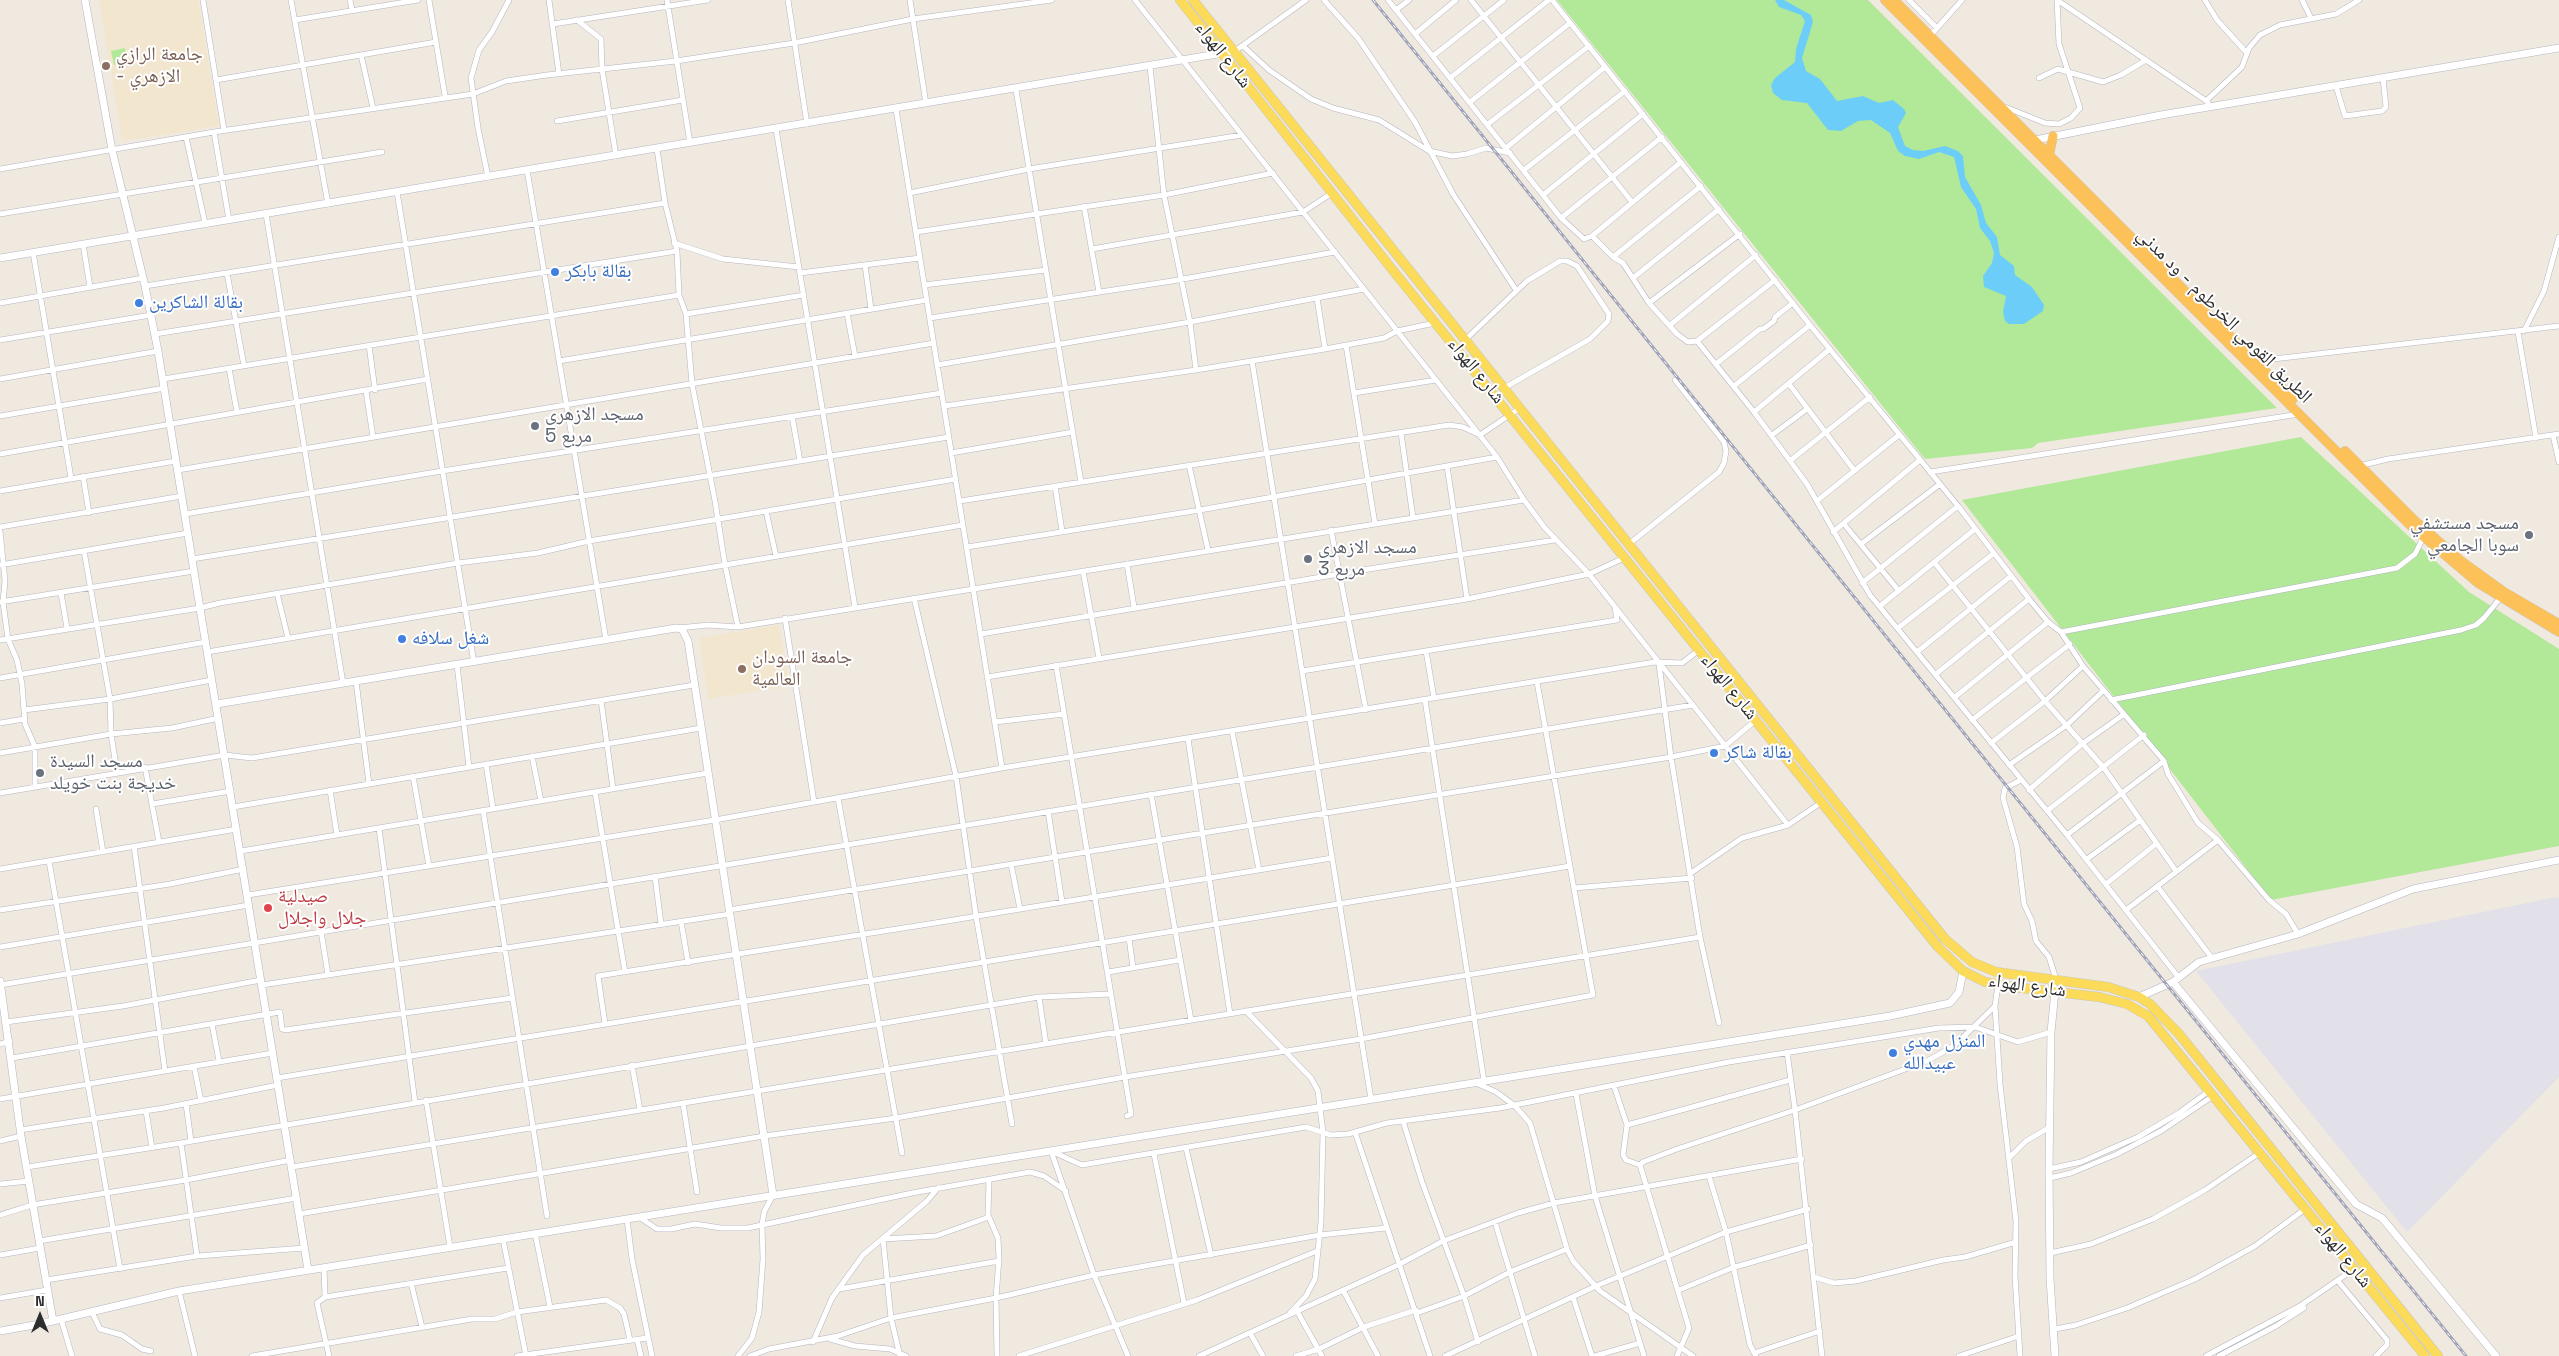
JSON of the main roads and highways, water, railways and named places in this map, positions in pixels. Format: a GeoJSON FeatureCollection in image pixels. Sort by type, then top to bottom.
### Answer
{"type":"FeatureCollection","features":[{"type":"Feature","properties":{"kind":"highway","name":"الطريق القومي الخرطوم - ود مدني"},"geometry":{"type":"LineString","coordinates":[[1885,0],[2030,141],[2299,414],[2461,561],[2504,592],[2559,624]]}},
{"type":"Feature","properties":{"kind":"highway","name":"الطريق القومي الخرطوم - ود مدني"},"geometry":{"type":"LineString","coordinates":[[1894,0],[2000,106],[2030,141],[2049,155],[2256,361],[2421,536],[2478,583],[2559,632]]}},
{"type":"Feature","properties":{"kind":"highway"},"geometry":{"type":"LineString","coordinates":[[2049,155],[2053,136]]}},
{"type":"Feature","properties":{"kind":"main road","name":"شارع الهواء"},"geometry":{"type":"LineString","coordinates":[[1180,0],[1332,194],[1510,413],[1938,948],[1963,971],[1985,982],[2109,999],[2127,1004],[2148,1016],[2425,1356]]}},
{"type":"Feature","properties":{"kind":"main road","name":"شارع الهواء"},"geometry":{"type":"LineString","coordinates":[[1193,0],[1958,952],[1972,962],[1996,972],[2108,987],[2139,997],[2158,1011],[2179,1034],[2438,1356]]}},
{"type":"Feature","properties":{"kind":"water"},"geometry":{"type":"Polygon","coordinates":[[[1775,0],[1784,0],[1811,15],[1813,22],[1802,58],[1806,71],[1820,79],[1837,101],[1863,96],[1879,103],[1893,100],[1906,113],[1898,127],[1905,146],[1913,150],[1923,151],[1945,146],[1958,151],[1963,156],[1965,177],[1981,205],[1986,223],[1997,237],[2000,255],[2014,266],[2015,275],[2032,287],[2044,305],[2043,311],[2024,324],[2009,324],[2005,321],[2003,312],[2006,296],[1984,287],[1983,276],[1992,263],[1994,253],[1990,241],[1980,228],[1976,209],[1961,187],[1954,157],[1939,152],[1919,159],[1905,156],[1898,151],[1890,133],[1871,120],[1858,121],[1841,131],[1828,130],[1807,103],[1782,100],[1773,93],[1771,85],[1775,78],[1795,62],[1796,49],[1805,21],[1801,15],[1779,7],[1775,0]]]}},
{"type":"Feature","properties":{"kind":"railway"},"geometry":{"type":"LineString","coordinates":[[1373,0],[2466,1356]]}},
{"type":"Feature","properties":{"kind":"place","name":"جامعة الرازي - الازهري"},"geometry":{"type":"Point","coordinates":[106,66]}},
{"type":"Feature","properties":{"kind":"place","name":"بقالة بابكر"},"geometry":{"type":"Point","coordinates":[555,272]}},
{"type":"Feature","properties":{"kind":"place","name":"بقالة الشاكرين"},"geometry":{"type":"Point","coordinates":[139,303]}},
{"type":"Feature","properties":{"kind":"place","name":"مسجد الازهري مربع 5"},"geometry":{"type":"Point","coordinates":[535,426]}},
{"type":"Feature","properties":{"kind":"place","name":"مسجد مستشفي سوبا الجامعي"},"geometry":{"type":"Point","coordinates":[2529,535]}},
{"type":"Feature","properties":{"kind":"place","name":"مسجد الازهري مربع 3"},"geometry":{"type":"Point","coordinates":[1308,559]}},
{"type":"Feature","properties":{"kind":"place","name":"شغل سلافه"},"geometry":{"type":"Point","coordinates":[402,639]}},
{"type":"Feature","properties":{"kind":"place","name":"جامعة السودان العالمية"},"geometry":{"type":"Point","coordinates":[742,669]}},
{"type":"Feature","properties":{"kind":"place","name":"بقالة شاكر"},"geometry":{"type":"Point","coordinates":[1714,753]}},
{"type":"Feature","properties":{"kind":"place","name":"مسجد السيدة خديجة بنت خويلد"},"geometry":{"type":"Point","coordinates":[40,773]}},
{"type":"Feature","properties":{"kind":"place","name":"صيدلية جلال واجلال"},"geometry":{"type":"Point","coordinates":[268,908]}},
{"type":"Feature","properties":{"kind":"place","name":"المنزل مهدي عبيدالله"},"geometry":{"type":"Point","coordinates":[1893,1053]}}]}
